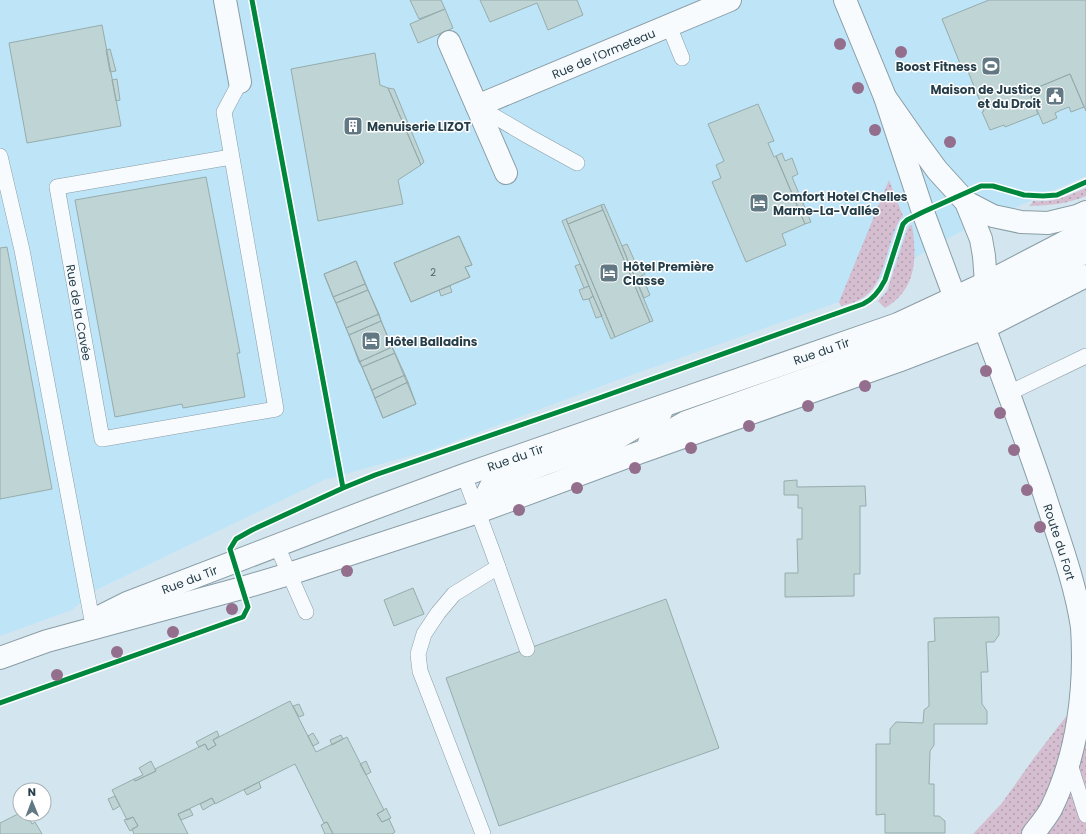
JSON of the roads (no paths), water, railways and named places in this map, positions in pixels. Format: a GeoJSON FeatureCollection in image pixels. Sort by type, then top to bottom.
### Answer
{"type":"FeatureCollection","features":[{"type":"Feature","properties":{"kind":"main road"},"geometry":{"type":"LineString","coordinates":[[225,0],[240,82]]}},
{"type":"Feature","properties":{"kind":"main road","name":"Rue de l'Ormeteau"},"geometry":{"type":"LineString","coordinates":[[477,106],[730,0]]}},
{"type":"Feature","properties":{"kind":"main road"},"geometry":{"type":"LineString","coordinates":[[845,0],[885,97],[923,212],[955,298],[981,318],[986,283],[984,256],[981,239],[966,202],[937,170],[885,97]]}},
{"type":"Feature","properties":{"kind":"main road"},"geometry":{"type":"LineString","coordinates":[[449,42],[506,173]]}},
{"type":"Feature","properties":{"kind":"main road"},"geometry":{"type":"LineString","coordinates":[[966,202],[993,216],[1021,222],[1048,223],[1077,216],[1086,212]]}},
{"type":"Feature","properties":{"kind":"main road","name":"Rue du Tir"},"geometry":{"type":"LineString","coordinates":[[47,641],[127,603],[372,509],[464,475],[898,324],[986,283],[1086,231]]}},
{"type":"Feature","properties":{"kind":"main road","name":"Rue du Tir"},"geometry":{"type":"LineString","coordinates":[[0,658],[47,641],[289,574],[478,512],[624,458],[898,361],[981,318],[1086,252]]}},
{"type":"Feature","properties":{"kind":"main road","name":"Rue du Tir"},"geometry":{"type":"LineString","coordinates":[[981,318],[1086,276]]}},
{"type":"Feature","properties":{"kind":"main road","name":"Route du Fort"},"geometry":{"type":"LineString","coordinates":[[981,318],[1023,432],[1064,554],[1076,598],[1086,651],[1086,677],[1082,712],[1070,764],[1050,811],[1033,834]]}},
{"type":"Feature","properties":{"kind":"main road"},"geometry":{"type":"LineString","coordinates":[[478,512],[491,486],[544,464],[612,441],[683,399]]}},
{"type":"Feature","properties":{"kind":"lane"},"geometry":{"type":"LineString","coordinates":[[669,26],[682,58]]}},
{"type":"Feature","properties":{"kind":"lane"},"geometry":{"type":"LineString","coordinates":[[231,157],[224,112],[240,82]]}},
{"type":"Feature","properties":{"kind":"lane"},"geometry":{"type":"LineString","coordinates":[[477,106],[577,163]]}},
{"type":"Feature","properties":{"kind":"lane"},"geometry":{"type":"LineString","coordinates":[[0,156],[22,250],[92,620]]}},
{"type":"Feature","properties":{"kind":"lane","name":"Rue de la Cavée"},"geometry":{"type":"LineString","coordinates":[[231,157],[276,409],[102,439],[56,187],[231,157]]}},
{"type":"Feature","properties":{"kind":"lane"},"geometry":{"type":"LineString","coordinates":[[1009,393],[1086,356]]}},
{"type":"Feature","properties":{"kind":"lane"},"geometry":{"type":"LineString","coordinates":[[464,475],[527,649]]}},
{"type":"Feature","properties":{"kind":"lane"},"geometry":{"type":"LineString","coordinates":[[277,546],[306,612]]}},
{"type":"Feature","properties":{"kind":"lane"},"geometry":{"type":"LineString","coordinates":[[483,834],[420,671],[418,654],[424,634],[438,613],[454,594],[498,567]]}},
{"type":"Feature","properties":{"kind":"lane"},"geometry":{"type":"LineString","coordinates":[[1070,764],[1086,815]]}},
{"type":"Feature","properties":{"kind":"place","name":"Boost Fitness"},"geometry":{"type":"Point","coordinates":[991,66]}},
{"type":"Feature","properties":{"kind":"place","name":"Maison de Justice et du Droit"},"geometry":{"type":"Point","coordinates":[1055,96]}},
{"type":"Feature","properties":{"kind":"place","name":"Menuiserie LIZOT"},"geometry":{"type":"Point","coordinates":[353,126]}},
{"type":"Feature","properties":{"kind":"place","name":"Comfort Hotel Chelles Marne-La-Vallée"},"geometry":{"type":"Point","coordinates":[759,203]}},
{"type":"Feature","properties":{"kind":"place","name":"Hôtel Première Classe"},"geometry":{"type":"Point","coordinates":[609,273]}},
{"type":"Feature","properties":{"kind":"place","name":"Hôtel Balladins"},"geometry":{"type":"Point","coordinates":[371,341]}}]}
